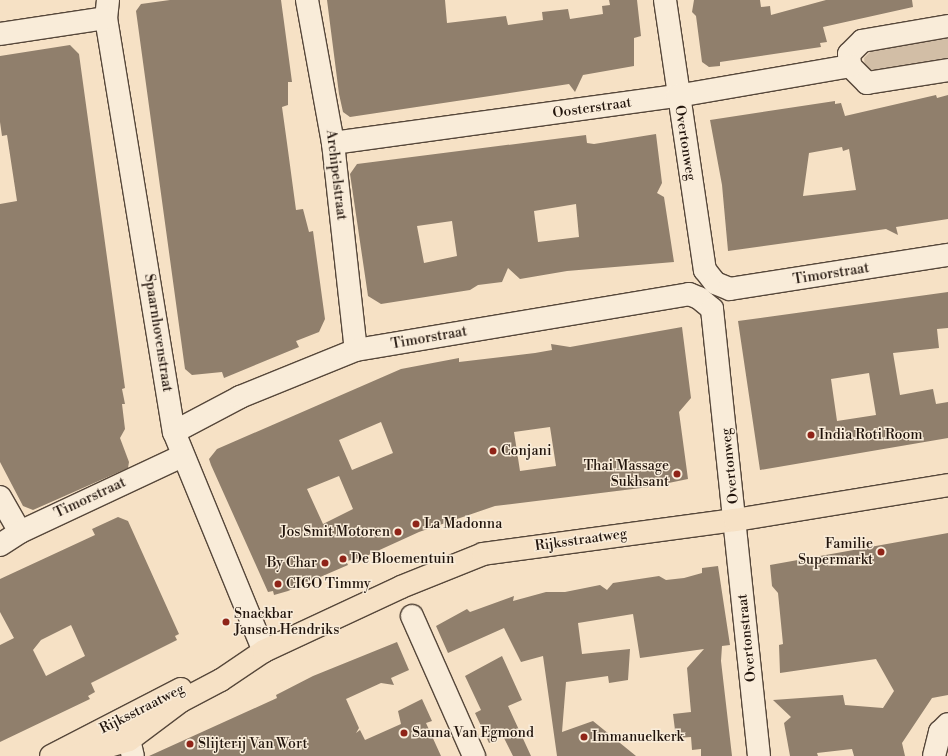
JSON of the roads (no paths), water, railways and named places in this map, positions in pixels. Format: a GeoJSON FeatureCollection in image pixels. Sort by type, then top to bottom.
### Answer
{"type":"FeatureCollection","features":[{"type":"Feature","properties":{"kind":"main road","name":"Rijksstraatweg"},"geometry":{"type":"LineString","coordinates":[[75,756],[131,748],[181,701],[221,680],[236,667],[264,651],[401,587],[483,554],[735,520],[948,485]]}},
{"type":"Feature","properties":{"kind":"main road","name":"Rijksstraatweg"},"geometry":{"type":"LineString","coordinates":[[50,756],[216,671],[236,667]]}},
{"type":"Feature","properties":{"kind":"street","name":"Archipelstraat"},"geometry":{"type":"LineString","coordinates":[[307,0],[333,143],[356,350]]}},
{"type":"Feature","properties":{"kind":"street","name":"Overtonweg"},"geometry":{"type":"LineString","coordinates":[[665,0],[677,96],[705,270],[715,283]]}},
{"type":"Feature","properties":{"kind":"street"},"geometry":{"type":"LineString","coordinates":[[0,34],[107,9]]}},
{"type":"Feature","properties":{"kind":"street","name":"Spaarnhovenstraat"},"geometry":{"type":"LineString","coordinates":[[107,9],[174,432],[182,456],[264,651]]}},
{"type":"Feature","properties":{"kind":"street"},"geometry":{"type":"LineString","coordinates":[[948,26],[862,41],[849,54],[850,66],[867,83],[948,70]]}},
{"type":"Feature","properties":{"kind":"street","name":"Oosterstraat"},"geometry":{"type":"LineString","coordinates":[[333,143],[677,96],[850,66]]}},
{"type":"Feature","properties":{"kind":"street","name":"Timorstraat"},"geometry":{"type":"LineString","coordinates":[[715,283],[730,289],[948,255]]}},
{"type":"Feature","properties":{"kind":"street","name":"Timorstraat"},"geometry":{"type":"LineString","coordinates":[[174,432],[240,397],[356,350],[688,294],[699,298]]}},
{"type":"Feature","properties":{"kind":"street","name":"Overtonweg"},"geometry":{"type":"LineString","coordinates":[[699,298],[712,309],[735,520]]}},
{"type":"Feature","properties":{"kind":"street","name":"Timorstraat"},"geometry":{"type":"LineString","coordinates":[[0,545],[20,532],[182,456]]}},
{"type":"Feature","properties":{"kind":"street"},"geometry":{"type":"LineString","coordinates":[[0,498],[20,532]]}},
{"type":"Feature","properties":{"kind":"street","name":"Overtonstraat"},"geometry":{"type":"LineString","coordinates":[[735,520],[759,756]]}},
{"type":"Feature","properties":{"kind":"street"},"geometry":{"type":"LineString","coordinates":[[412,616],[474,756]]}},
{"type":"Feature","properties":{"kind":"street"},"geometry":{"type":"LineString","coordinates":[[124,718],[131,748]]}},
{"type":"Feature","properties":{"kind":"street"},"geometry":{"type":"LineString","coordinates":[[934,756],[940,732],[948,724]]}},
{"type":"Feature","properties":{"kind":"place","name":"India Roti Room"},"geometry":{"type":"Point","coordinates":[811,435]}},
{"type":"Feature","properties":{"kind":"place","name":"Conjani"},"geometry":{"type":"Point","coordinates":[493,451]}},
{"type":"Feature","properties":{"kind":"place","name":"Thai Massage Sukhsant"},"geometry":{"type":"Point","coordinates":[677,474]}},
{"type":"Feature","properties":{"kind":"place","name":"La Madonna"},"geometry":{"type":"Point","coordinates":[416,524]}},
{"type":"Feature","properties":{"kind":"place","name":"Jos Smit Motoren"},"geometry":{"type":"Point","coordinates":[398,532]}},
{"type":"Feature","properties":{"kind":"place","name":"Familie Supermarkt"},"geometry":{"type":"Point","coordinates":[881,552]}},
{"type":"Feature","properties":{"kind":"place","name":"De Bloementuin"},"geometry":{"type":"Point","coordinates":[343,559]}},
{"type":"Feature","properties":{"kind":"place","name":"By Char"},"geometry":{"type":"Point","coordinates":[325,563]}},
{"type":"Feature","properties":{"kind":"place","name":"CIGO Timmy"},"geometry":{"type":"Point","coordinates":[278,584]}},
{"type":"Feature","properties":{"kind":"place","name":"Snackbar Jansen Hendriks"},"geometry":{"type":"Point","coordinates":[226,622]}},
{"type":"Feature","properties":{"kind":"place","name":"Sauna Van Egmond"},"geometry":{"type":"Point","coordinates":[404,733]}},
{"type":"Feature","properties":{"kind":"place","name":"Immanuelkerk"},"geometry":{"type":"Point","coordinates":[584,737]}},
{"type":"Feature","properties":{"kind":"place","name":"Slijterij Van Wort"},"geometry":{"type":"Point","coordinates":[190,744]}}]}
